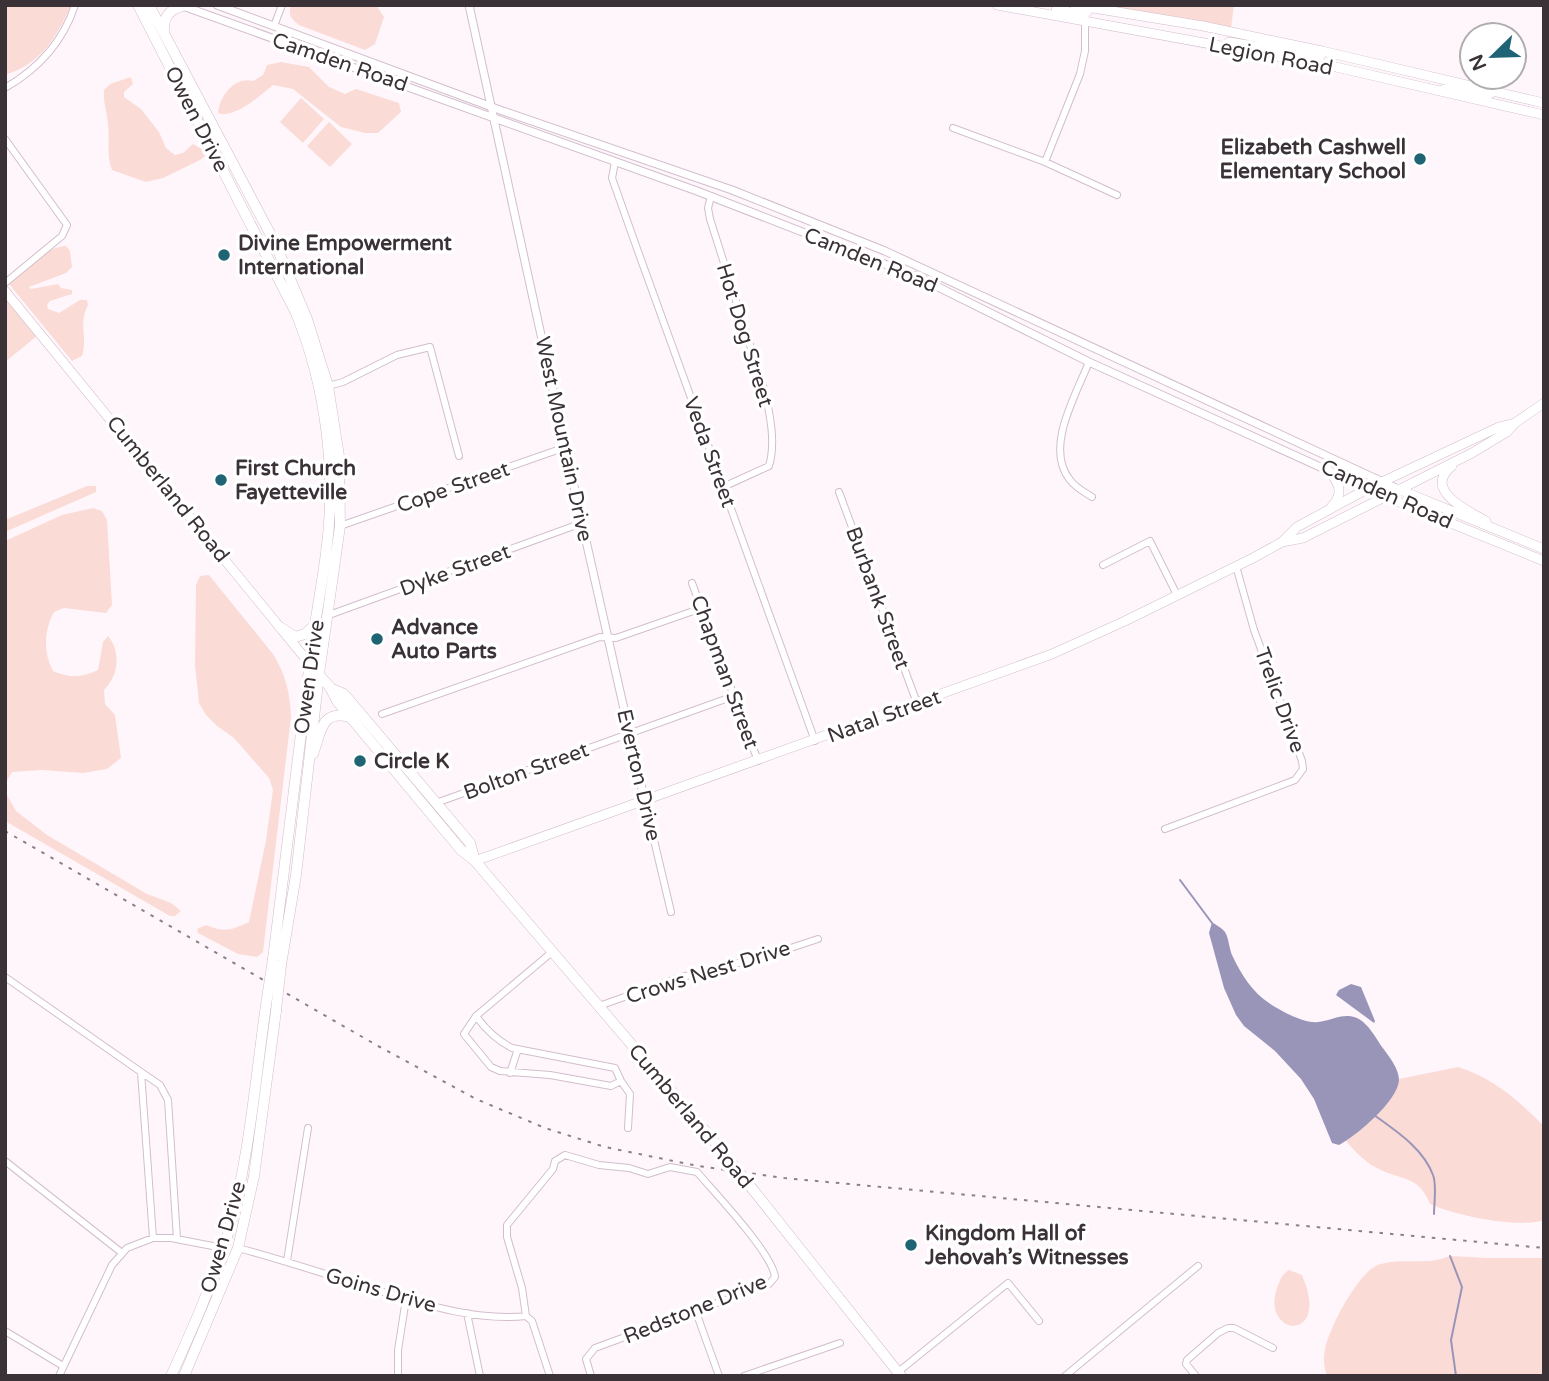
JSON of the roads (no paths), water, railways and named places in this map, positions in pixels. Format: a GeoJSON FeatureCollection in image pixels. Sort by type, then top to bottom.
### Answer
{"type":"FeatureCollection","features":[{"type":"Feature","properties":{"kind":"main road","name":"Owen Drive"},"geometry":{"type":"LineString","coordinates":[[138,5],[301,326],[313,364],[327,436],[330,475],[328,529],[309,663],[277,962],[276,1011],[254,1176],[238,1248],[184,1376]]}},
{"type":"Feature","properties":{"kind":"main road","name":"Owen Drive"},"geometry":{"type":"LineString","coordinates":[[149,5],[281,256],[307,318],[328,386],[339,456],[340,526],[307,767],[296,874],[266,1005],[241,1177],[208,1295],[171,1376]]}},
{"type":"Feature","properties":{"kind":"main road","name":"Legion Road"},"geometry":{"type":"LineString","coordinates":[[997,5],[1327,66],[1544,115]]}},
{"type":"Feature","properties":{"kind":"main road"},"geometry":{"type":"LineString","coordinates":[[1027,5],[1085,15],[1090,8]]}},
{"type":"Feature","properties":{"kind":"main road","name":"Legion Road"},"geometry":{"type":"LineString","coordinates":[[1075,5],[1203,26],[1458,82]]}},
{"type":"Feature","properties":{"kind":"main road"},"geometry":{"type":"LineString","coordinates":[[164,33],[163,21],[167,14],[181,6]]}},
{"type":"Feature","properties":{"kind":"main road"},"geometry":{"type":"LineString","coordinates":[[1206,44],[1230,42],[1320,57],[1322,51]]}},
{"type":"Feature","properties":{"kind":"main road"},"geometry":{"type":"LineString","coordinates":[[1327,66],[1328,61],[1332,60],[1409,75],[1424,74]]}},
{"type":"Feature","properties":{"kind":"main road"},"geometry":{"type":"LineString","coordinates":[[1437,91],[1458,89]]}},
{"type":"Feature","properties":{"kind":"main road"},"geometry":{"type":"LineString","coordinates":[[1467,91],[1489,95],[1494,91]]}},
{"type":"Feature","properties":{"kind":"main road","name":"Legion Road"},"geometry":{"type":"LineString","coordinates":[[1498,91],[1544,105]]}},
{"type":"Feature","properties":{"kind":"main road"},"geometry":{"type":"LineString","coordinates":[[1493,104],[1497,98],[1544,105]]}},
{"type":"Feature","properties":{"kind":"main road"},"geometry":{"type":"LineString","coordinates":[[236,195],[242,197],[273,254],[281,256]]}},
{"type":"Feature","properties":{"kind":"main road"},"geometry":{"type":"LineString","coordinates":[[270,262],[279,265],[298,306],[307,318]]}},
{"type":"Feature","properties":{"kind":"main road","name":"Cumberland Road"},"geometry":{"type":"LineString","coordinates":[[5,290],[330,687],[350,717],[461,850],[475,862],[719,1147],[900,1374]]}},
{"type":"Feature","properties":{"kind":"main road"},"geometry":{"type":"LineString","coordinates":[[1524,542],[1448,498],[1442,483],[1444,475],[1472,453],[1507,432],[1515,423],[1544,403]]}},
{"type":"Feature","properties":{"kind":"main road","name":"Natal Street"},"geometry":{"type":"LineString","coordinates":[[1282,542],[1297,527],[1367,489],[1499,427],[1515,423]]}},
{"type":"Feature","properties":{"kind":"main road","name":"Natal Street"},"geometry":{"type":"LineString","coordinates":[[475,862],[1052,654],[1282,542],[1303,538],[1472,453]]}},
{"type":"Feature","properties":{"kind":"main road"},"geometry":{"type":"LineString","coordinates":[[1327,469],[1339,484],[1340,494],[1338,501],[1329,509]]}},
{"type":"Feature","properties":{"kind":"main road","name":"Camden Road"},"geometry":{"type":"LineString","coordinates":[[1398,489],[1544,549]]}},
{"type":"Feature","properties":{"kind":"main road","name":"Camden Road"},"geometry":{"type":"LineString","coordinates":[[1384,496],[1544,561]]}},
{"type":"Feature","properties":{"kind":"main road"},"geometry":{"type":"LineString","coordinates":[[280,627],[295,636],[305,634],[316,624]]}},
{"type":"Feature","properties":{"kind":"main road","name":"Cumberland Road"},"geometry":{"type":"LineString","coordinates":[[330,687],[344,694],[470,843],[475,862]]}},
{"type":"Feature","properties":{"kind":"main road"},"geometry":{"type":"LineString","coordinates":[[307,767],[323,725],[329,717],[339,713],[350,717]]}},
{"type":"Feature","properties":{"kind":"main road"},"geometry":{"type":"LineString","coordinates":[[238,1248],[231,1244],[244,1190],[241,1177]]}},
{"type":"Feature","properties":{"kind":"main road"},"geometry":{"type":"LineString","coordinates":[[211,1313],[209,1305],[226,1259],[227,1252],[223,1248]]}},
{"type":"Feature","properties":{"kind":"street"},"geometry":{"type":"LineString","coordinates":[[5,88],[27,75],[52,49],[75,5]]}},
{"type":"Feature","properties":{"kind":"street","name":"Camden Road"},"geometry":{"type":"LineString","coordinates":[[217,5],[492,107],[732,190],[886,251],[1398,489]]}},
{"type":"Feature","properties":{"kind":"street"},"geometry":{"type":"LineString","coordinates":[[274,26],[282,5]]}},
{"type":"Feature","properties":{"kind":"street","name":"West Mountain Drive"},"geometry":{"type":"LineString","coordinates":[[469,5],[608,638]]}},
{"type":"Feature","properties":{"kind":"street","name":"Camden Road"},"geometry":{"type":"LineString","coordinates":[[181,6],[711,196],[918,277],[1089,362],[1384,496]]}},
{"type":"Feature","properties":{"kind":"street"},"geometry":{"type":"LineString","coordinates":[[1045,162],[1080,74],[1085,51],[1085,21]]}},
{"type":"Feature","properties":{"kind":"street"},"geometry":{"type":"LineString","coordinates":[[953,128],[1045,162],[1117,195]]}},
{"type":"Feature","properties":{"kind":"street"},"geometry":{"type":"LineString","coordinates":[[5,139],[67,225],[62,236],[5,283]]}},
{"type":"Feature","properties":{"kind":"street","name":"Veda Street"},"geometry":{"type":"LineString","coordinates":[[615,162],[612,173],[614,183],[815,741]]}},
{"type":"Feature","properties":{"kind":"street","name":"Hot Dog Street"},"geometry":{"type":"LineString","coordinates":[[711,196],[708,208],[710,219],[765,392],[771,419],[772,455],[769,466],[723,487]]}},
{"type":"Feature","properties":{"kind":"street"},"geometry":{"type":"LineString","coordinates":[[328,386],[343,382],[397,355],[430,347],[459,456]]}},
{"type":"Feature","properties":{"kind":"street"},"geometry":{"type":"LineString","coordinates":[[1089,362],[1066,419],[1059,460],[1071,482],[1092,497]]}},
{"type":"Feature","properties":{"kind":"street","name":"Cope Street"},"geometry":{"type":"LineString","coordinates":[[340,526],[566,447]]}},
{"type":"Feature","properties":{"kind":"street","name":"Burbank Street"},"geometry":{"type":"LineString","coordinates":[[839,492],[917,703]]}},
{"type":"Feature","properties":{"kind":"street","name":"Dyke Street"},"geometry":{"type":"LineString","coordinates":[[329,615],[582,523]]}},
{"type":"Feature","properties":{"kind":"street"},"geometry":{"type":"LineString","coordinates":[[1103,565],[1150,541],[1177,595]]}},
{"type":"Feature","properties":{"kind":"street","name":"Trelic Drive"},"geometry":{"type":"LineString","coordinates":[[1166,829],[1295,780],[1303,769],[1254,630],[1236,566]]}},
{"type":"Feature","properties":{"kind":"street","name":"Chapman Street"},"geometry":{"type":"LineString","coordinates":[[692,583],[758,761]]}},
{"type":"Feature","properties":{"kind":"street"},"geometry":{"type":"LineString","coordinates":[[382,714],[600,637],[616,638],[702,608]]}},
{"type":"Feature","properties":{"kind":"street","name":"Everton Drive"},"geometry":{"type":"LineString","coordinates":[[608,638],[671,912]]}},
{"type":"Feature","properties":{"kind":"street","name":"Bolton Street"},"geometry":{"type":"LineString","coordinates":[[436,803],[734,696]]}},
{"type":"Feature","properties":{"kind":"street","name":"Crows Nest Drive"},"geometry":{"type":"LineString","coordinates":[[599,1006],[678,978],[766,956],[818,939]]}},
{"type":"Feature","properties":{"kind":"street"},"geometry":{"type":"LineString","coordinates":[[552,952],[476,1016],[464,1034],[491,1067],[509,1073],[550,1075],[611,1086],[621,1081]]}},
{"type":"Feature","properties":{"kind":"street"},"geometry":{"type":"LineString","coordinates":[[5,977],[160,1085],[168,1100],[177,1239]]}},
{"type":"Feature","properties":{"kind":"street"},"geometry":{"type":"LineString","coordinates":[[476,1016],[498,1041],[518,1049],[615,1068],[630,1094],[628,1128]]}},
{"type":"Feature","properties":{"kind":"street"},"geometry":{"type":"LineString","coordinates":[[509,1073],[518,1049]]}},
{"type":"Feature","properties":{"kind":"street"},"geometry":{"type":"LineString","coordinates":[[141,1072],[153,1238]]}},
{"type":"Feature","properties":{"kind":"street"},"geometry":{"type":"LineString","coordinates":[[287,1261],[308,1128]]}},
{"type":"Feature","properties":{"kind":"street","name":"Redstone Drive"},"geometry":{"type":"LineString","coordinates":[[526,1316],[522,1288],[507,1237],[507,1226],[553,1169],[555,1161],[565,1155],[599,1165],[629,1168],[648,1174],[670,1167],[697,1172],[764,1254],[774,1269],[775,1277],[769,1284],[595,1348],[586,1359],[591,1376]]}},
{"type":"Feature","properties":{"kind":"street"},"geometry":{"type":"LineString","coordinates":[[5,1161],[122,1253]]}},
{"type":"Feature","properties":{"kind":"street"},"geometry":{"type":"LineString","coordinates":[[59,1376],[112,1265],[122,1253],[135,1244],[153,1238],[177,1239],[223,1248]]}},
{"type":"Feature","properties":{"kind":"street","name":"Goins Drive"},"geometry":{"type":"LineString","coordinates":[[238,1248],[407,1299],[467,1313],[526,1316]]}},
{"type":"Feature","properties":{"kind":"street"},"geometry":{"type":"LineString","coordinates":[[1065,1376],[1198,1266]]}},
{"type":"Feature","properties":{"kind":"street"},"geometry":{"type":"LineString","coordinates":[[900,1374],[1008,1283],[1039,1321]]}},
{"type":"Feature","properties":{"kind":"street"},"geometry":{"type":"LineString","coordinates":[[398,1376],[398,1350],[407,1299]]}},
{"type":"Feature","properties":{"kind":"street"},"geometry":{"type":"LineString","coordinates":[[696,1312],[719,1376]]}},
{"type":"Feature","properties":{"kind":"street"},"geometry":{"type":"LineString","coordinates":[[467,1313],[480,1376]]}},
{"type":"Feature","properties":{"kind":"street"},"geometry":{"type":"LineString","coordinates":[[526,1316],[532,1321],[550,1376]]}},
{"type":"Feature","properties":{"kind":"street"},"geometry":{"type":"LineString","coordinates":[[1194,1375],[1186,1360],[1223,1330],[1234,1328],[1273,1348]]}},
{"type":"Feature","properties":{"kind":"street"},"geometry":{"type":"LineString","coordinates":[[5,1331],[63,1366]]}},
{"type":"Feature","properties":{"kind":"street"},"geometry":{"type":"LineString","coordinates":[[744,1376],[840,1343]]}},
{"type":"Feature","properties":{"kind":"waterway"},"geometry":{"type":"LineString","coordinates":[[1180,880],[1212,923]]}},
{"type":"Feature","properties":{"kind":"waterway"},"geometry":{"type":"LineString","coordinates":[[1374,1115],[1423,1156],[1435,1184],[1434,1214]]}},
{"type":"Feature","properties":{"kind":"waterway"},"geometry":{"type":"LineString","coordinates":[[1450,1256],[1462,1287],[1451,1340],[1456,1376]]}},
{"type":"Feature","properties":{"kind":"railway"},"geometry":{"type":"LineString","coordinates":[[5,831],[378,1046],[476,1099],[545,1128],[605,1147],[698,1166],[784,1178],[1544,1248]]}},
{"type":"Feature","properties":{"kind":"place","name":"Elizabeth Cashwell Elementary School"},"geometry":{"type":"Point","coordinates":[1420,159]}},
{"type":"Feature","properties":{"kind":"place","name":"Divine Empowerment International"},"geometry":{"type":"Point","coordinates":[224,255]}},
{"type":"Feature","properties":{"kind":"place","name":"First Church Fayetteville"},"geometry":{"type":"Point","coordinates":[221,480]}},
{"type":"Feature","properties":{"kind":"place","name":"Advance Auto Parts"},"geometry":{"type":"Point","coordinates":[377,639]}},
{"type":"Feature","properties":{"kind":"place","name":"Circle K"},"geometry":{"type":"Point","coordinates":[360,761]}},
{"type":"Feature","properties":{"kind":"place","name":"Kingdom Hall of Jehovah’s Witnesses"},"geometry":{"type":"Point","coordinates":[911,1245]}}]}
